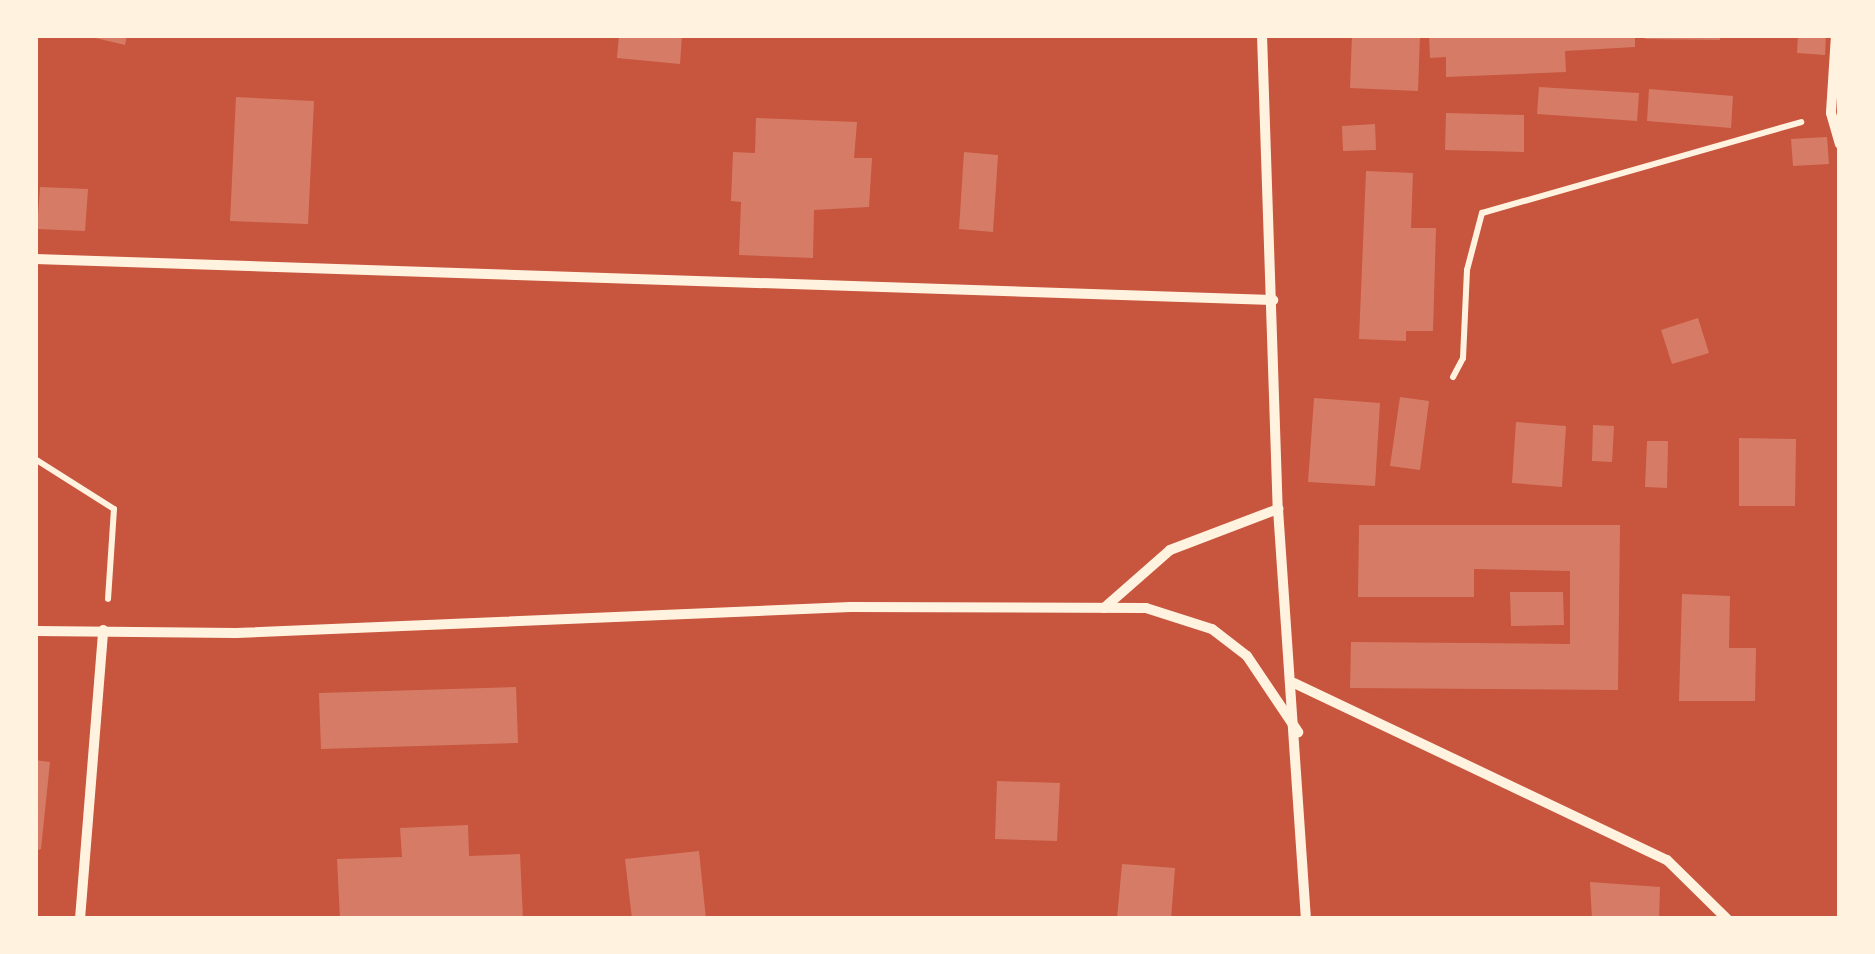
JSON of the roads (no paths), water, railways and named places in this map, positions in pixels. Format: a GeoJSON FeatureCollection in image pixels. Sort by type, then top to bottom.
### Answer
{"type":"FeatureCollection","features":[{"type":"Feature","properties":{"kind":"street"},"geometry":{"type":"LineString","coordinates":[[1262,35],[1278,508],[1298,732],[1306,919]]}},
{"type":"Feature","properties":{"kind":"street"},"geometry":{"type":"LineString","coordinates":[[1836,35],[1831,113],[1840,144]]}},
{"type":"Feature","properties":{"kind":"street"},"geometry":{"type":"LineString","coordinates":[[35,258],[1273,300]]}},
{"type":"Feature","properties":{"kind":"street"},"geometry":{"type":"LineString","coordinates":[[1104,608],[1170,550],[1278,508]]}},
{"type":"Feature","properties":{"kind":"street"},"geometry":{"type":"LineString","coordinates":[[35,631],[236,634],[850,607],[1146,608],[1212,629],[1246,656],[1298,732]]}},
{"type":"Feature","properties":{"kind":"street"},"geometry":{"type":"LineString","coordinates":[[80,919],[103,630]]}},
{"type":"Feature","properties":{"kind":"street"},"geometry":{"type":"LineString","coordinates":[[1294,684],[1667,860],[1727,919]]}}]}
